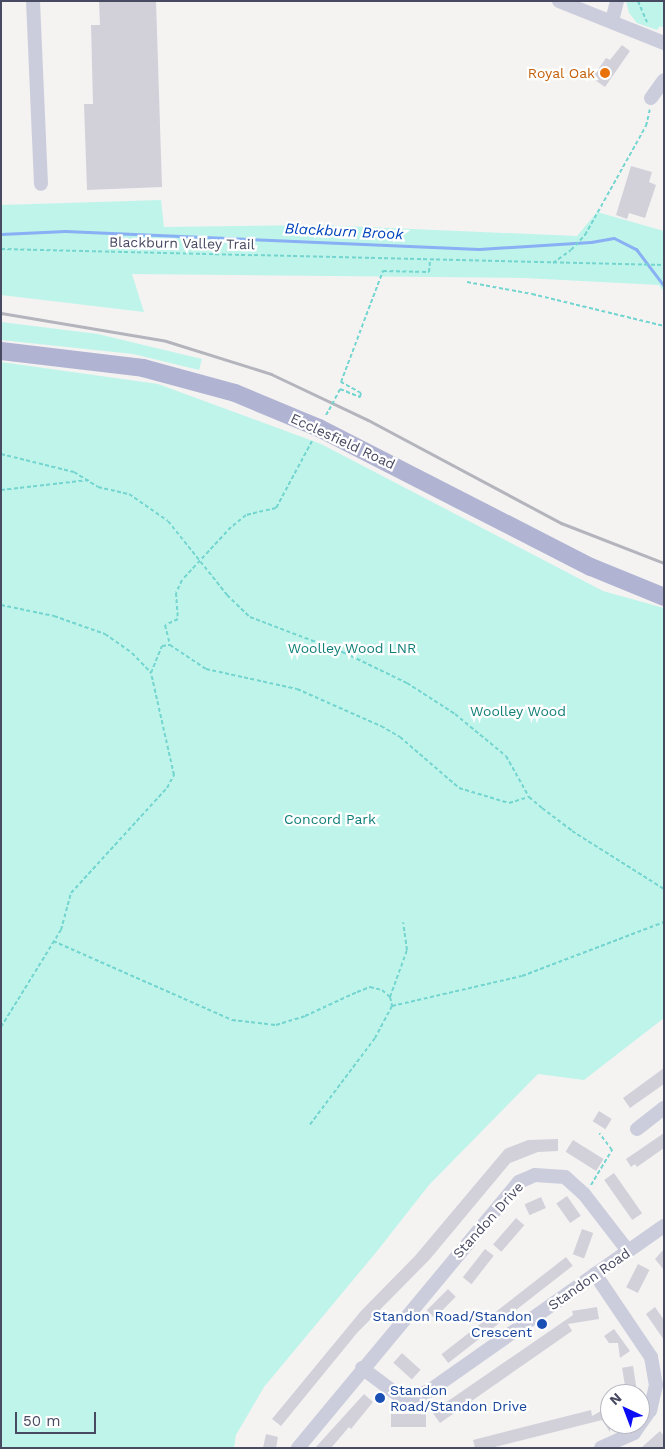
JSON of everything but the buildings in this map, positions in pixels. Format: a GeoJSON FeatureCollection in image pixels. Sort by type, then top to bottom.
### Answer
{"type":"FeatureCollection","features":[{"type":"Feature","properties":{"kind":"main road","name":"Ecclesfield Road"},"geometry":{"type":"LineString","coordinates":[[1,351],[143,368],[235,393],[319,428],[592,567],[664,597]]}},
{"type":"Feature","properties":{"kind":"street"},"geometry":{"type":"LineString","coordinates":[[33,1],[41,184]]}},
{"type":"Feature","properties":{"kind":"street"},"geometry":{"type":"LineString","coordinates":[[560,1],[659,41]]}},
{"type":"Feature","properties":{"kind":"street"},"geometry":{"type":"LineString","coordinates":[[612,21],[617,1]]}},
{"type":"Feature","properties":{"kind":"street"},"geometry":{"type":"LineString","coordinates":[[651,98],[664,80]]}},
{"type":"Feature","properties":{"kind":"street"},"geometry":{"type":"LineString","coordinates":[[637,1129],[664,1108]]}},
{"type":"Feature","properties":{"kind":"street","name":"Standon Drive"},"geometry":{"type":"LineString","coordinates":[[298,1448],[362,1368],[519,1182],[535,1175],[555,1175],[576,1184],[628,1251]]}},
{"type":"Feature","properties":{"kind":"street","name":"Standon Road"},"geometry":{"type":"LineString","coordinates":[[362,1368],[398,1395],[416,1396],[429,1391],[664,1226]]}},
{"type":"Feature","properties":{"kind":"street"},"geometry":{"type":"LineString","coordinates":[[595,1274],[651,1357],[656,1384],[650,1410],[634,1433],[601,1448]]}},
{"type":"Feature","properties":{"kind":"path"},"geometry":{"type":"LineString","coordinates":[[638,1],[659,41]]}},
{"type":"Feature","properties":{"kind":"path"},"geometry":{"type":"LineString","coordinates":[[553,263],[572,250],[585,235],[646,126],[651,98]]}},
{"type":"Feature","properties":{"kind":"path","name":"Blackburn Valley Trail"},"geometry":{"type":"LineString","coordinates":[[1,249],[662,265]]}},
{"type":"Feature","properties":{"kind":"path"},"geometry":{"type":"LineString","coordinates":[[329,410],[340,389],[360,397],[361,393],[340,382],[383,271],[429,272],[430,260]]}},
{"type":"Feature","properties":{"kind":"path"},"geometry":{"type":"LineString","coordinates":[[467,282],[561,301],[664,326]]}},
{"type":"Feature","properties":{"kind":"path"},"geometry":{"type":"LineString","coordinates":[[170,645],[165,625],[178,619],[176,593],[200,560],[246,515],[276,508],[319,428]]}},
{"type":"Feature","properties":{"kind":"path"},"geometry":{"type":"LineString","coordinates":[[1,454],[74,472],[98,487],[129,494],[168,521],[227,595],[250,617],[345,653],[407,683],[455,714],[506,756],[529,798],[572,831],[664,888]]}},
{"type":"Feature","properties":{"kind":"path"},"geometry":{"type":"LineString","coordinates":[[1,490],[88,480]]}},
{"type":"Feature","properties":{"kind":"path"},"geometry":{"type":"LineString","coordinates":[[1,604],[54,616],[106,634],[132,653],[151,673],[174,775],[167,788],[70,893],[61,930],[1,1027]]}},
{"type":"Feature","properties":{"kind":"path"},"geometry":{"type":"LineString","coordinates":[[151,673],[162,646],[170,645],[206,669],[297,689],[381,726],[400,737],[459,788],[508,803],[529,798]]}},
{"type":"Feature","properties":{"kind":"path"},"geometry":{"type":"LineString","coordinates":[[308,1126],[355,1067],[392,1006],[390,997],[407,950],[403,922]]}},
{"type":"Feature","properties":{"kind":"path"},"geometry":{"type":"LineString","coordinates":[[392,1006],[522,976],[664,922]]}},
{"type":"Feature","properties":{"kind":"path"},"geometry":{"type":"LineString","coordinates":[[53,941],[232,1020],[276,1025],[370,988],[382,990],[390,997]]}},
{"type":"Feature","properties":{"kind":"path"},"geometry":{"type":"LineString","coordinates":[[584,1194],[611,1155],[609,1143],[599,1133]]}},
{"type":"Feature","properties":{"kind":"green space"},"geometry":{"type":"Polygon","coordinates":[[[626,1],[664,1],[664,28],[660,26],[657,30],[637,23],[629,13],[626,1]]]}},
{"type":"Feature","properties":{"kind":"green space"},"geometry":{"type":"Polygon","coordinates":[[[161,200],[164,227],[320,225],[577,236],[597,212],[664,231],[664,292],[659,285],[524,278],[132,274],[144,312],[1,295],[1,205],[161,200]]]}},
{"type":"Feature","properties":{"kind":"green space"},"geometry":{"type":"Polygon","coordinates":[[[1,322],[98,334],[202,359],[199,370],[133,354],[1,340],[1,322]]]}},
{"type":"Feature","properties":{"kind":"green space","name":"Concord Park"},"geometry":{"type":"Polygon","coordinates":[[[1,362],[158,384],[321,444],[603,591],[664,608],[664,1018],[584,1080],[538,1074],[429,1185],[378,1250],[264,1387],[236,1435],[234,1448],[1,1448],[1,362]]]}},
{"type":"Feature","properties":{"kind":"waterway","name":"Blackburn Brook"},"geometry":{"type":"LineString","coordinates":[[1,234],[65,231],[479,249],[591,242],[614,238],[636,249],[664,286]]}},
{"type":"Feature","properties":{"kind":"railway"},"geometry":{"type":"LineString","coordinates":[[1,313],[166,341],[271,374],[368,420],[561,523],[664,563]]}},
{"type":"Feature","properties":{"kind":"place","name":"Royal Oak"},"geometry":{"type":"Point","coordinates":[605,73]}},
{"type":"Feature","properties":{"kind":"place","name":"Standon Road/Standon Crescent"},"geometry":{"type":"Point","coordinates":[542,1324]}},
{"type":"Feature","properties":{"kind":"place","name":"Standon Road/Standon Drive"},"geometry":{"type":"Point","coordinates":[380,1398]}},
{"type":"Feature","properties":{"kind":"park label","name":"Woolley Wood LNR"},"geometry":{"type":"Point","coordinates":[352,648]}},
{"type":"Feature","properties":{"kind":"park label","name":"Woolley Wood"},"geometry":{"type":"Point","coordinates":[518,711]}}]}
